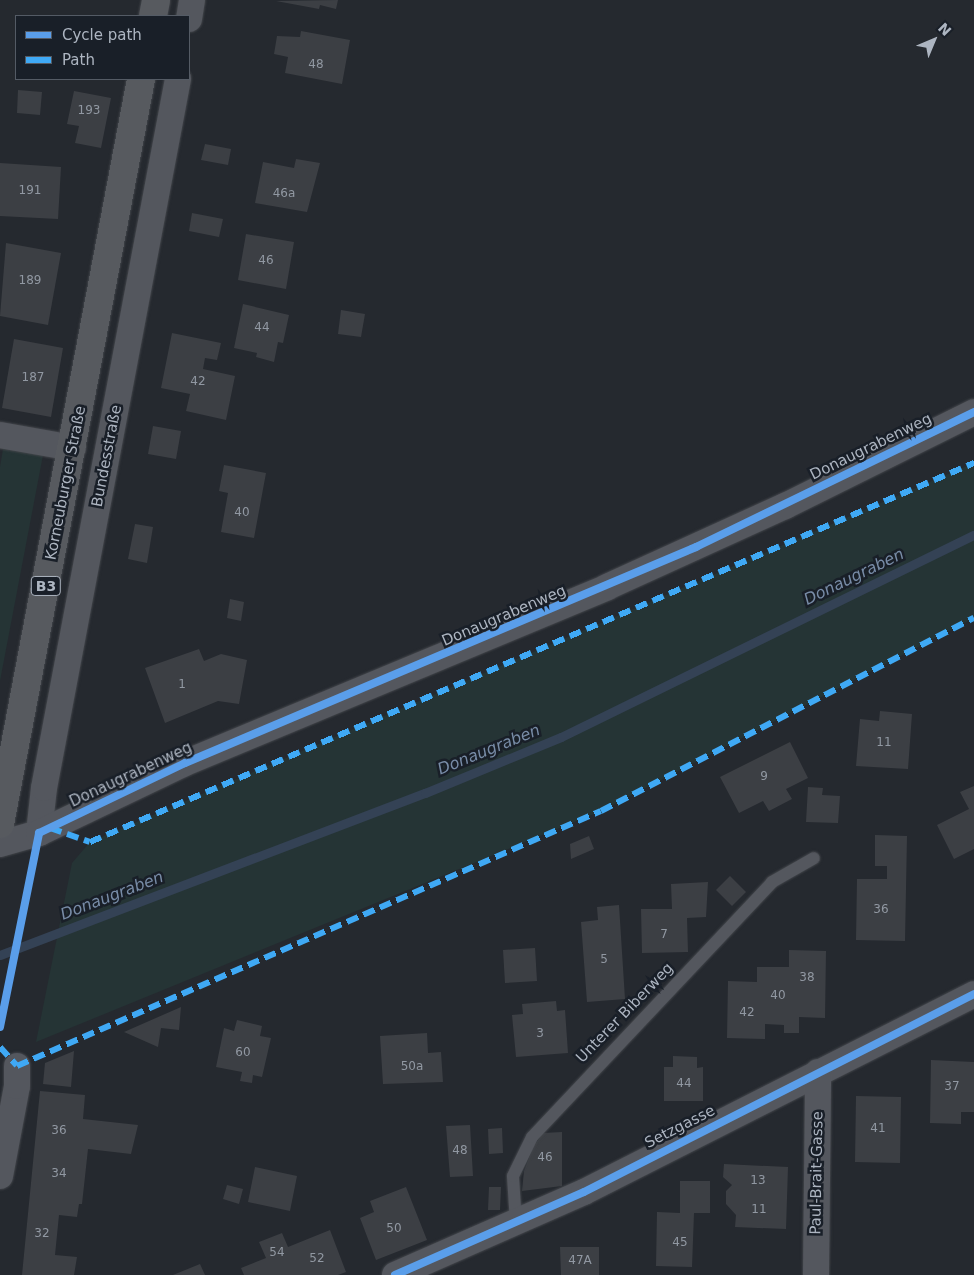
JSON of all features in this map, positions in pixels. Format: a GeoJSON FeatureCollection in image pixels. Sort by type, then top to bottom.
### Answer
{"type":"FeatureCollection","features":[{"type":"Feature","properties":{"kind":"main road"},"geometry":{"type":"LineString","coordinates":[[153,15],[156,0]]}},
{"type":"Feature","properties":{"kind":"main road","name":"Korneuburger Straße"},"geometry":{"type":"LineString","coordinates":[[0,824],[73,448],[141,80]]}},
{"type":"Feature","properties":{"kind":"street"},"geometry":{"type":"LineString","coordinates":[[190,15],[192,0]]}},
{"type":"Feature","properties":{"kind":"street","name":"Bundesstraße"},"geometry":{"type":"LineString","coordinates":[[39,833],[44,788],[178,80]]}},
{"type":"Feature","properties":{"kind":"street","name":"Donaugrabenweg"},"geometry":{"type":"LineString","coordinates":[[39,833],[185,763],[670,559],[974,412]]}},
{"type":"Feature","properties":{"kind":"street"},"geometry":{"type":"LineString","coordinates":[[0,435],[73,448]]}},
{"type":"Feature","properties":{"kind":"street"},"geometry":{"type":"LineString","coordinates":[[0,844],[39,833]]}},
{"type":"Feature","properties":{"kind":"street","name":"Setzgasse"},"geometry":{"type":"LineString","coordinates":[[395,1275],[584,1192],[974,994]]}},
{"type":"Feature","properties":{"kind":"street"},"geometry":{"type":"LineString","coordinates":[[0,1176],[17,1086],[17,1066]]}},
{"type":"Feature","properties":{"kind":"street","name":"Paul-Brait-Gasse"},"geometry":{"type":"LineString","coordinates":[[816,1275],[818,1072]]}},
{"type":"Feature","properties":{"kind":"lane","name":"Unterer Biberweg"},"geometry":{"type":"LineString","coordinates":[[516,1223],[513,1176],[532,1137],[772,882],[814,858]]}},
{"type":"Feature","properties":{"kind":"shaded area"},"geometry":{"type":"Polygon","coordinates":[[[3,449],[43,455],[0,681],[0,467],[3,449]]]}},
{"type":"Feature","properties":{"kind":"shaded area"},"geometry":{"type":"Polygon","coordinates":[[[974,463],[974,618],[601,811],[36,1042],[72,863],[90,842],[974,463]]]}},
{"type":"Feature","properties":{"kind":"building"},"geometry":{"type":"Polygon","coordinates":[[[338,0],[336,9],[320,5],[319,9],[276,1],[338,0]]]}},
{"type":"Feature","properties":{"kind":"building"},"geometry":{"type":"Polygon","coordinates":[[[301,31],[350,40],[342,84],[285,73],[288,57],[274,54],[277,36],[300,37],[301,31]]]}},
{"type":"Feature","properties":{"kind":"building"},"geometry":{"type":"Polygon","coordinates":[[[18,90],[42,92],[40,115],[17,113],[18,90]]]}},
{"type":"Feature","properties":{"kind":"building"},"geometry":{"type":"Polygon","coordinates":[[[74,91],[111,98],[101,148],[75,143],[79,126],[67,124],[74,91]]]}},
{"type":"Feature","properties":{"kind":"building"},"geometry":{"type":"Polygon","coordinates":[[[205,144],[231,149],[228,165],[201,160],[205,144]]]}},
{"type":"Feature","properties":{"kind":"building"},"geometry":{"type":"Polygon","coordinates":[[[296,159],[320,163],[307,212],[255,203],[263,162],[294,168],[296,159]]]}},
{"type":"Feature","properties":{"kind":"building"},"geometry":{"type":"Polygon","coordinates":[[[0,163],[61,167],[58,219],[0,216],[0,163]]]}},
{"type":"Feature","properties":{"kind":"building"},"geometry":{"type":"Polygon","coordinates":[[[192,213],[223,219],[219,237],[189,231],[192,213]]]}},
{"type":"Feature","properties":{"kind":"building"},"geometry":{"type":"Polygon","coordinates":[[[246,234],[294,242],[286,289],[238,280],[246,234]]]}},
{"type":"Feature","properties":{"kind":"building"},"geometry":{"type":"Polygon","coordinates":[[[6,243],[61,253],[48,325],[0,316],[6,243]]]}},
{"type":"Feature","properties":{"kind":"building"},"geometry":{"type":"Polygon","coordinates":[[[243,304],[289,315],[283,343],[278,342],[274,362],[256,357],[257,353],[234,348],[243,304]]]}},
{"type":"Feature","properties":{"kind":"building"},"geometry":{"type":"Polygon","coordinates":[[[341,310],[365,314],[361,337],[338,334],[341,310]]]}},
{"type":"Feature","properties":{"kind":"building"},"geometry":{"type":"Polygon","coordinates":[[[172,333],[221,343],[217,360],[205,358],[203,369],[235,376],[226,420],[186,411],[190,394],[161,388],[172,333]]]}},
{"type":"Feature","properties":{"kind":"building"},"geometry":{"type":"Polygon","coordinates":[[[14,339],[63,348],[51,417],[2,408],[14,339]]]}},
{"type":"Feature","properties":{"kind":"building"},"geometry":{"type":"Polygon","coordinates":[[[153,426],[181,431],[176,459],[148,454],[153,426]]]}},
{"type":"Feature","properties":{"kind":"building"},"geometry":{"type":"Polygon","coordinates":[[[224,465],[266,473],[254,538],[221,532],[228,493],[219,491],[224,465]]]}},
{"type":"Feature","properties":{"kind":"building"},"geometry":{"type":"Polygon","coordinates":[[[135,524],[153,527],[147,563],[128,559],[135,524]]]}},
{"type":"Feature","properties":{"kind":"building"},"geometry":{"type":"Polygon","coordinates":[[[230,599],[244,602],[241,621],[227,618],[230,599]]]}},
{"type":"Feature","properties":{"kind":"building"},"geometry":{"type":"Polygon","coordinates":[[[199,649],[204,661],[221,654],[247,660],[239,704],[218,701],[165,723],[145,668],[199,649]]]}},
{"type":"Feature","properties":{"kind":"building"},"geometry":{"type":"Polygon","coordinates":[[[880,711],[912,714],[908,769],[856,766],[860,719],[879,721],[880,711]]]}},
{"type":"Feature","properties":{"kind":"building"},"geometry":{"type":"Polygon","coordinates":[[[790,742],[808,778],[786,789],[792,799],[769,811],[763,801],[739,813],[720,777],[790,742]]]}},
{"type":"Feature","properties":{"kind":"building"},"geometry":{"type":"Polygon","coordinates":[[[974,786],[974,849],[954,859],[937,825],[969,809],[960,792],[974,786]]]}},
{"type":"Feature","properties":{"kind":"building"},"geometry":{"type":"Polygon","coordinates":[[[808,787],[823,788],[822,795],[840,796],[838,823],[806,822],[808,787]]]}},
{"type":"Feature","properties":{"kind":"building"},"geometry":{"type":"Polygon","coordinates":[[[875,835],[907,836],[905,941],[856,940],[857,879],[887,879],[887,866],[875,866],[875,835]]]}},
{"type":"Feature","properties":{"kind":"building"},"geometry":{"type":"Polygon","coordinates":[[[589,836],[594,849],[571,859],[570,844],[589,836]]]}},
{"type":"Feature","properties":{"kind":"building"},"geometry":{"type":"Polygon","coordinates":[[[730,876],[746,892],[732,906],[716,890],[730,876]]]}},
{"type":"Feature","properties":{"kind":"building"},"geometry":{"type":"Polygon","coordinates":[[[708,882],[706,917],[687,918],[688,952],[642,953],[641,909],[672,909],[671,884],[708,882]]]}},
{"type":"Feature","properties":{"kind":"building"},"geometry":{"type":"Polygon","coordinates":[[[619,905],[625,999],[587,1002],[581,922],[598,920],[597,907],[619,905]]]}},
{"type":"Feature","properties":{"kind":"building"},"geometry":{"type":"Polygon","coordinates":[[[535,948],[537,981],[505,983],[503,950],[535,948]]]}},
{"type":"Feature","properties":{"kind":"building"},"geometry":{"type":"Polygon","coordinates":[[[789,950],[826,951],[825,1018],[799,1017],[799,1033],[784,1033],[784,1025],[765,1024],[765,1039],[727,1038],[728,981],[757,982],[757,967],[789,967],[789,950]]]}},
{"type":"Feature","properties":{"kind":"building"},"geometry":{"type":"Polygon","coordinates":[[[556,1001],[557,1011],[565,1010],[568,1053],[516,1057],[512,1015],[523,1014],[522,1004],[556,1001]]]}},
{"type":"Feature","properties":{"kind":"building"},"geometry":{"type":"Polygon","coordinates":[[[181,1007],[179,1030],[161,1028],[158,1047],[124,1032],[181,1007]]]}},
{"type":"Feature","properties":{"kind":"building"},"geometry":{"type":"Polygon","coordinates":[[[237,1020],[262,1026],[260,1036],[271,1038],[262,1077],[253,1075],[252,1083],[240,1081],[242,1072],[216,1067],[224,1028],[234,1031],[237,1020]]]}},
{"type":"Feature","properties":{"kind":"building"},"geometry":{"type":"Polygon","coordinates":[[[427,1033],[428,1053],[441,1052],[443,1082],[383,1084],[380,1036],[427,1033]]]}},
{"type":"Feature","properties":{"kind":"building"},"geometry":{"type":"Polygon","coordinates":[[[74,1051],[71,1087],[43,1084],[45,1063],[74,1051]]]}},
{"type":"Feature","properties":{"kind":"building"},"geometry":{"type":"Polygon","coordinates":[[[673,1056],[697,1057],[697,1068],[703,1067],[703,1101],[664,1101],[664,1067],[673,1067],[673,1056]]]}},
{"type":"Feature","properties":{"kind":"building"},"geometry":{"type":"Polygon","coordinates":[[[931,1060],[974,1062],[974,1112],[961,1112],[961,1124],[930,1123],[931,1060]]]}},
{"type":"Feature","properties":{"kind":"building"},"geometry":{"type":"Polygon","coordinates":[[[40,1091],[85,1095],[83,1119],[138,1125],[131,1154],[88,1149],[82,1204],[79,1204],[77,1217],[59,1215],[55,1255],[77,1257],[74,1275],[22,1275],[40,1091]]]}},
{"type":"Feature","properties":{"kind":"building"},"geometry":{"type":"Polygon","coordinates":[[[856,1096],[901,1097],[900,1163],[855,1162],[856,1096]]]}},
{"type":"Feature","properties":{"kind":"building"},"geometry":{"type":"Polygon","coordinates":[[[470,1125],[473,1176],[450,1177],[446,1126],[470,1125]]]}},
{"type":"Feature","properties":{"kind":"building"},"geometry":{"type":"Polygon","coordinates":[[[502,1128],[503,1153],[489,1154],[488,1129],[502,1128]]]}},
{"type":"Feature","properties":{"kind":"building"},"geometry":{"type":"Polygon","coordinates":[[[562,1132],[562,1186],[522,1191],[524,1171],[533,1147],[543,1133],[562,1132]]]}},
{"type":"Feature","properties":{"kind":"building"},"geometry":{"type":"Polygon","coordinates":[[[724,1164],[788,1167],[786,1229],[735,1227],[736,1215],[726,1204],[726,1191],[732,1185],[723,1177],[724,1164]]]}},
{"type":"Feature","properties":{"kind":"building"},"geometry":{"type":"Polygon","coordinates":[[[255,1167],[297,1176],[290,1211],[248,1202],[255,1167]]]}},
{"type":"Feature","properties":{"kind":"building"},"geometry":{"type":"Polygon","coordinates":[[[680,1181],[710,1181],[710,1213],[694,1213],[692,1267],[656,1266],[657,1212],[680,1213],[680,1181]]]}},
{"type":"Feature","properties":{"kind":"building"},"geometry":{"type":"Polygon","coordinates":[[[227,1185],[243,1189],[239,1204],[223,1199],[227,1185]]]}},
{"type":"Feature","properties":{"kind":"building"},"geometry":{"type":"Polygon","coordinates":[[[406,1187],[427,1240],[376,1260],[360,1218],[374,1212],[370,1201],[406,1187]]]}},
{"type":"Feature","properties":{"kind":"building"},"geometry":{"type":"Polygon","coordinates":[[[489,1187],[501,1187],[500,1210],[488,1210],[489,1187]]]}},
{"type":"Feature","properties":{"kind":"building"},"geometry":{"type":"Polygon","coordinates":[[[330,1230],[346,1272],[338,1275],[244,1275],[241,1268],[266,1258],[259,1242],[282,1233],[288,1247],[330,1230]]]}},
{"type":"Feature","properties":{"kind":"building"},"geometry":{"type":"Polygon","coordinates":[[[560,1247],[599,1247],[599,1275],[561,1275],[560,1247]]]}},
{"type":"Feature","properties":{"kind":"building"},"geometry":{"type":"Polygon","coordinates":[[[200,1264],[205,1275],[173,1275],[200,1264]]]}},
{"type":"Feature","properties":{"kind":"waterway","name":"Donaugraben"},"geometry":{"type":"LineString","coordinates":[[0,955],[425,793],[561,737],[974,535]]}},
{"type":"Feature","properties":{"kind":"marked path"},"geometry":{"type":"LineString","coordinates":[[50,828],[90,842],[974,463]]}},
{"type":"Feature","properties":{"kind":"marked path"},"geometry":{"type":"LineString","coordinates":[[0,1047],[17,1066],[601,811],[974,618]]}},
{"type":"Feature","properties":{"kind":"cycle path"},"geometry":{"type":"LineString","coordinates":[[0,1027],[39,833],[185,763],[696,547],[974,412]]}},
{"type":"Feature","properties":{"kind":"cycle path"},"geometry":{"type":"LineString","coordinates":[[395,1275],[584,1192],[974,994]]}}]}
